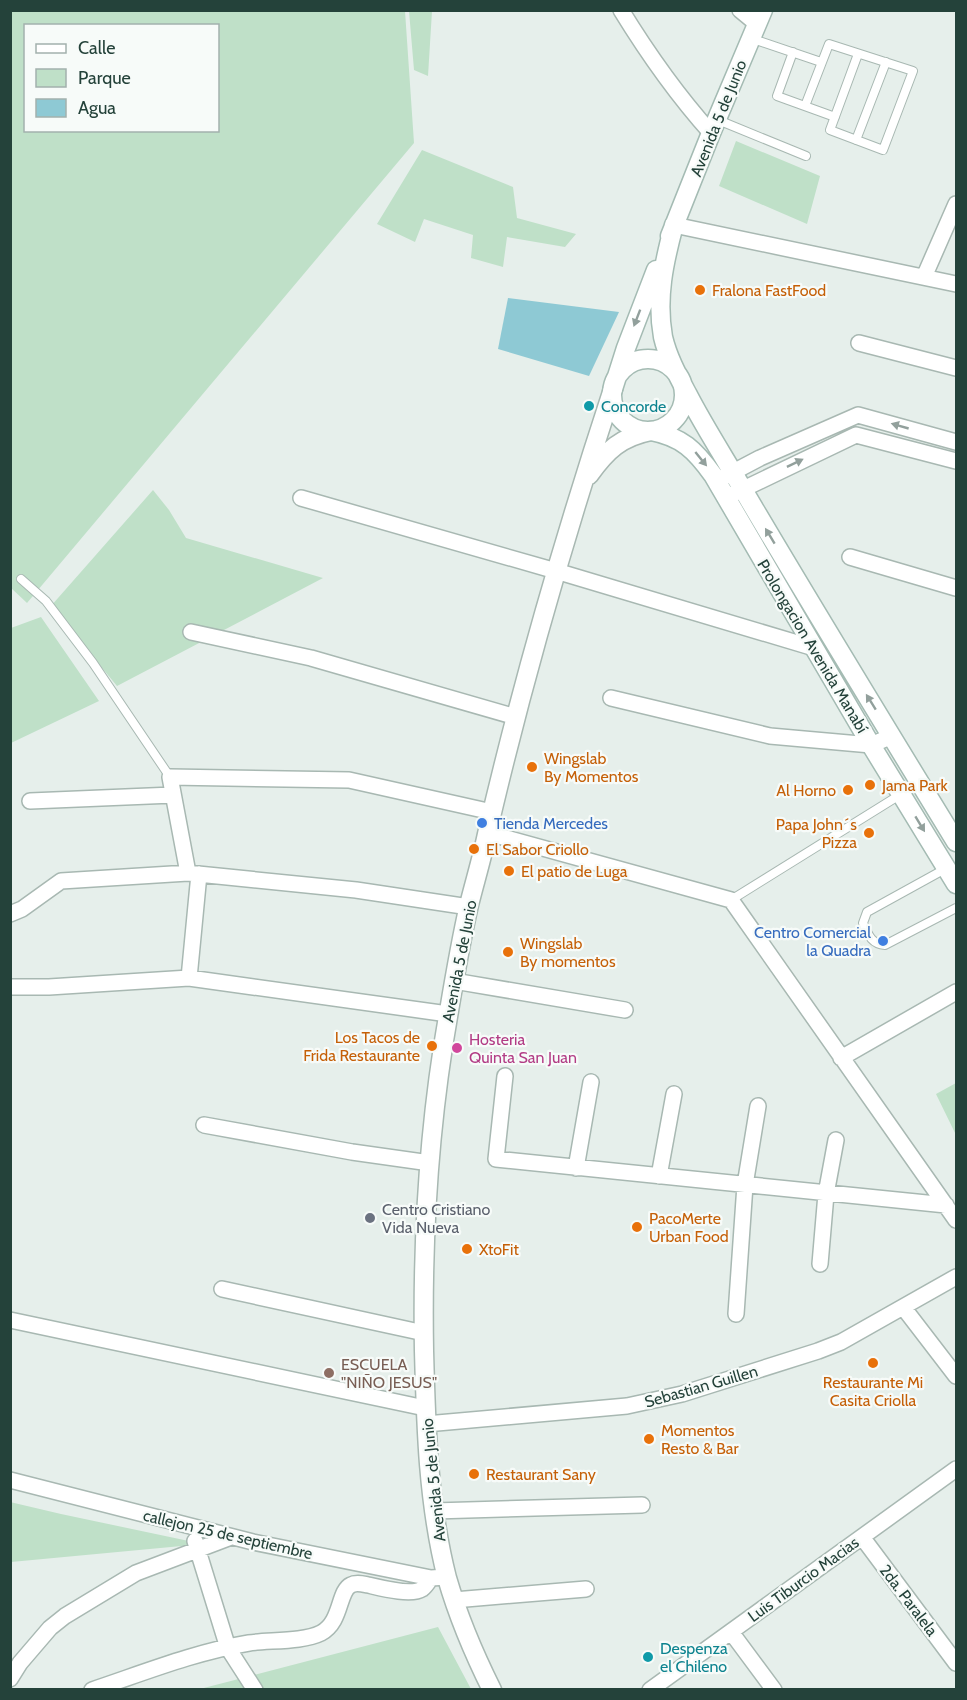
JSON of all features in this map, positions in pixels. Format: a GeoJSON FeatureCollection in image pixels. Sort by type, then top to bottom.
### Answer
{"type":"FeatureCollection","features":[{"type":"Feature","properties":{"kind":"main road","name":"Avenida 5 de Junio"},"geometry":{"type":"LineString","coordinates":[[492,1689],[454,1600],[439,1578],[440,1546],[434,1511],[426,1416],[424,1281],[430,1163],[436,1098],[448,1014],[469,907],[492,812],[556,570],[581,486],[633,328],[757,24]]}},
{"type":"Feature","properties":{"kind":"main road","name":"Prolongacion Avenida Manabí"},"geometry":{"type":"LineString","coordinates":[[674,225],[661,276],[660,299],[663,337],[679,379],[816,613],[957,842]]}},
{"type":"Feature","properties":{"kind":"main road"},"geometry":{"type":"LineString","coordinates":[[581,486],[613,447],[637,434],[651,431],[667,425],[678,414],[684,399],[679,379],[665,364],[657,360],[640,360],[625,367],[614,385],[614,405],[622,419],[635,429],[651,431]]}},
{"type":"Feature","properties":{"kind":"main road","name":"Prolongacion Avenida Manabí"},"geometry":{"type":"LineString","coordinates":[[651,431],[675,438],[688,446],[697,454],[716,481],[957,884]]}},
{"type":"Feature","properties":{"kind":"street"},"geometry":{"type":"LineString","coordinates":[[621,10],[662,74],[691,110],[714,126]]}},
{"type":"Feature","properties":{"kind":"street"},"geometry":{"type":"LineString","coordinates":[[740,10],[757,24]]}},
{"type":"Feature","properties":{"kind":"street"},"geometry":{"type":"LineString","coordinates":[[924,277],[957,204]]}},
{"type":"Feature","properties":{"kind":"street"},"geometry":{"type":"LineString","coordinates":[[674,225],[957,284]]}},
{"type":"Feature","properties":{"kind":"street"},"geometry":{"type":"LineString","coordinates":[[859,343],[957,368]]}},
{"type":"Feature","properties":{"kind":"street"},"geometry":{"type":"LineString","coordinates":[[716,481],[760,458],[858,415],[957,442]]}},
{"type":"Feature","properties":{"kind":"street"},"geometry":{"type":"LineString","coordinates":[[726,498],[856,435],[957,461]]}},
{"type":"Feature","properties":{"kind":"street"},"geometry":{"type":"LineString","coordinates":[[302,498],[556,570],[814,648]]}},
{"type":"Feature","properties":{"kind":"street"},"geometry":{"type":"LineString","coordinates":[[850,557],[957,588]]}},
{"type":"Feature","properties":{"kind":"street"},"geometry":{"type":"LineString","coordinates":[[191,632],[311,658],[516,717]]}},
{"type":"Feature","properties":{"kind":"street"},"geometry":{"type":"LineString","coordinates":[[611,698],[770,736],[872,745],[892,736]]}},
{"type":"Feature","properties":{"kind":"street"},"geometry":{"type":"LineString","coordinates":[[189,978],[193,874],[170,777],[349,780],[492,812]]}},
{"type":"Feature","properties":{"kind":"street"},"geometry":{"type":"LineString","coordinates":[[30,801],[173,795]]}},
{"type":"Feature","properties":{"kind":"street"},"geometry":{"type":"LineString","coordinates":[[488,834],[730,900],[957,1220]]}},
{"type":"Feature","properties":{"kind":"street"},"geometry":{"type":"LineString","coordinates":[[10,914],[22,909],[61,880],[193,874],[356,890],[469,907]]}},
{"type":"Feature","properties":{"kind":"street"},"geometry":{"type":"LineString","coordinates":[[10,987],[49,987],[189,978],[448,1014]]}},
{"type":"Feature","properties":{"kind":"street"},"geometry":{"type":"LineString","coordinates":[[454,981],[625,1010]]}},
{"type":"Feature","properties":{"kind":"street"},"geometry":{"type":"LineString","coordinates":[[842,1058],[957,992]]}},
{"type":"Feature","properties":{"kind":"street"},"geometry":{"type":"LineString","coordinates":[[504,1076],[496,1159],[946,1205]]}},
{"type":"Feature","properties":{"kind":"street"},"geometry":{"type":"LineString","coordinates":[[576,1168],[591,1082]]}},
{"type":"Feature","properties":{"kind":"street"},"geometry":{"type":"LineString","coordinates":[[659,1176],[674,1094]]}},
{"type":"Feature","properties":{"kind":"street"},"geometry":{"type":"LineString","coordinates":[[736,1314],[745,1185],[758,1106]]}},
{"type":"Feature","properties":{"kind":"street"},"geometry":{"type":"LineString","coordinates":[[204,1125],[352,1152],[430,1163]]}},
{"type":"Feature","properties":{"kind":"street"},"geometry":{"type":"LineString","coordinates":[[820,1264],[826,1194],[836,1140]]}},
{"type":"Feature","properties":{"kind":"street","name":"Sebastian Guillen"},"geometry":{"type":"LineString","coordinates":[[10,1320],[426,1416],[627,1406],[682,1394],[830,1346],[957,1277]]}},
{"type":"Feature","properties":{"kind":"street"},"geometry":{"type":"LineString","coordinates":[[222,1289],[424,1333]]}},
{"type":"Feature","properties":{"kind":"street"},"geometry":{"type":"LineString","coordinates":[[903,1307],[957,1376]]}},
{"type":"Feature","properties":{"kind":"street","name":"Luis Tiburcio Macias"},"geometry":{"type":"LineString","coordinates":[[650,1689],[957,1469]]}},
{"type":"Feature","properties":{"kind":"street","name":"callejon 25 de septiembre"},"geometry":{"type":"LineString","coordinates":[[10,1480],[231,1537],[439,1578]]}},
{"type":"Feature","properties":{"kind":"street"},"geometry":{"type":"LineString","coordinates":[[434,1511],[642,1505]]}},
{"type":"Feature","properties":{"kind":"street"},"geometry":{"type":"LineString","coordinates":[[190,1527],[228,1648],[255,1689]]}},
{"type":"Feature","properties":{"kind":"street"},"geometry":{"type":"LineString","coordinates":[[10,1679],[51,1628],[65,1616],[136,1573],[231,1537]]}},
{"type":"Feature","properties":{"kind":"street","name":"2da. Paralela"},"geometry":{"type":"LineString","coordinates":[[862,1537],[957,1662]]}},
{"type":"Feature","properties":{"kind":"street"},"geometry":{"type":"LineString","coordinates":[[92,1689],[192,1657],[248,1643],[321,1633],[336,1618],[345,1588],[351,1584],[414,1592],[439,1578]]}},
{"type":"Feature","properties":{"kind":"street"},"geometry":{"type":"LineString","coordinates":[[454,1600],[586,1589]]}},
{"type":"Feature","properties":{"kind":"street"},"geometry":{"type":"LineString","coordinates":[[731,1632],[774,1689]]}},
{"type":"Feature","properties":{"kind":"lane"},"geometry":{"type":"LineString","coordinates":[[757,24],[793,52],[821,62]]}},
{"type":"Feature","properties":{"kind":"lane"},"geometry":{"type":"LineString","coordinates":[[805,106],[829,44],[913,71],[883,150],[830,130],[858,54]]}},
{"type":"Feature","properties":{"kind":"lane"},"geometry":{"type":"LineString","coordinates":[[793,52],[777,96],[835,117]]}},
{"type":"Feature","properties":{"kind":"lane"},"geometry":{"type":"LineString","coordinates":[[856,140],[886,62]]}},
{"type":"Feature","properties":{"kind":"lane"},"geometry":{"type":"LineString","coordinates":[[714,126],[806,156]]}},
{"type":"Feature","properties":{"kind":"lane"},"geometry":{"type":"LineString","coordinates":[[21,579],[45,601],[93,663],[170,777]]}},
{"type":"Feature","properties":{"kind":"lane"},"geometry":{"type":"LineString","coordinates":[[730,900],[920,782]]}},
{"type":"Feature","properties":{"kind":"lane"},"geometry":{"type":"LineString","coordinates":[[947,868],[867,912],[863,922],[872,940],[879,945],[885,945],[957,908]]}},
{"type":"Feature","properties":{"kind":"green space"},"geometry":{"type":"Polygon","coordinates":[[[10,11],[405,11],[414,143],[27,603],[10,587],[10,11]]]}},
{"type":"Feature","properties":{"kind":"green space"},"geometry":{"type":"Polygon","coordinates":[[[409,11],[432,11],[428,76],[414,70],[409,11]]]}},
{"type":"Feature","properties":{"kind":"green space"},"geometry":{"type":"Polygon","coordinates":[[[736,141],[820,176],[807,224],[719,186],[736,141]]]}},
{"type":"Feature","properties":{"kind":"green space"},"geometry":{"type":"Polygon","coordinates":[[[422,150],[513,187],[517,218],[576,234],[565,247],[507,237],[503,267],[471,258],[473,235],[424,219],[415,242],[377,224],[422,150]]]}},
{"type":"Feature","properties":{"kind":"green space"},"geometry":{"type":"Polygon","coordinates":[[[153,490],[169,510],[186,538],[323,578],[117,686],[51,606],[153,490]]]}},
{"type":"Feature","properties":{"kind":"green space"},"geometry":{"type":"Polygon","coordinates":[[[41,617],[99,701],[11,743],[11,628],[41,617]]]}},
{"type":"Feature","properties":{"kind":"green space"},"geometry":{"type":"Polygon","coordinates":[[[956,1083],[956,1135],[936,1094],[956,1083]]]}},
{"type":"Feature","properties":{"kind":"green space"},"geometry":{"type":"Polygon","coordinates":[[[10,1502],[61,1514],[203,1544],[11,1562],[10,1502]]]}},
{"type":"Feature","properties":{"kind":"green space"},"geometry":{"type":"Polygon","coordinates":[[[438,1627],[471,1689],[196,1690],[438,1627]]]}},
{"type":"Feature","properties":{"kind":"water"},"geometry":{"type":"Polygon","coordinates":[[[508,298],[619,312],[589,376],[498,349],[508,298]]]}},
{"type":"Feature","properties":{"kind":"place","name":"Fralona FastFood"},"geometry":{"type":"Point","coordinates":[700,290]}},
{"type":"Feature","properties":{"kind":"place","name":"Concorde"},"geometry":{"type":"Point","coordinates":[589,406]}},
{"type":"Feature","properties":{"kind":"place","name":"Wingslab By Momentos"},"geometry":{"type":"Point","coordinates":[532,767]}},
{"type":"Feature","properties":{"kind":"place","name":"Jama Park"},"geometry":{"type":"Point","coordinates":[870,785]}},
{"type":"Feature","properties":{"kind":"place","name":"Al Horno"},"geometry":{"type":"Point","coordinates":[848,790]}},
{"type":"Feature","properties":{"kind":"place","name":"Tienda Mercedes"},"geometry":{"type":"Point","coordinates":[482,823]}},
{"type":"Feature","properties":{"kind":"place","name":"Papa John´s Pizza"},"geometry":{"type":"Point","coordinates":[869,833]}},
{"type":"Feature","properties":{"kind":"place","name":"El Sabor Criollo"},"geometry":{"type":"Point","coordinates":[474,849]}},
{"type":"Feature","properties":{"kind":"place","name":"El patio de Luga"},"geometry":{"type":"Point","coordinates":[509,871]}},
{"type":"Feature","properties":{"kind":"place","name":"Centro Comercial la Quadra"},"geometry":{"type":"Point","coordinates":[883,941]}},
{"type":"Feature","properties":{"kind":"place","name":"Wingslab By momentos"},"geometry":{"type":"Point","coordinates":[508,952]}},
{"type":"Feature","properties":{"kind":"place","name":"Los Tacos de Frida Restaurante"},"geometry":{"type":"Point","coordinates":[432,1046]}},
{"type":"Feature","properties":{"kind":"place","name":"Hosteria Quinta San Juan"},"geometry":{"type":"Point","coordinates":[457,1048]}},
{"type":"Feature","properties":{"kind":"place","name":"Centro Cristiano Vida Nueva"},"geometry":{"type":"Point","coordinates":[370,1218]}},
{"type":"Feature","properties":{"kind":"place","name":"PacoMerte Urban Food"},"geometry":{"type":"Point","coordinates":[637,1227]}},
{"type":"Feature","properties":{"kind":"place","name":"XtoFit"},"geometry":{"type":"Point","coordinates":[467,1249]}},
{"type":"Feature","properties":{"kind":"place","name":"Restaurante Mi Casita Criolla"},"geometry":{"type":"Point","coordinates":[873,1363]}},
{"type":"Feature","properties":{"kind":"place","name":"ESCUELA \"NIÑO JESUS\""},"geometry":{"type":"Point","coordinates":[329,1373]}},
{"type":"Feature","properties":{"kind":"place","name":"Momentos Resto & Bar"},"geometry":{"type":"Point","coordinates":[649,1439]}},
{"type":"Feature","properties":{"kind":"place","name":"Restaurant Sany"},"geometry":{"type":"Point","coordinates":[474,1474]}},
{"type":"Feature","properties":{"kind":"place","name":"Despenza el Chileno"},"geometry":{"type":"Point","coordinates":[648,1657]}}]}
